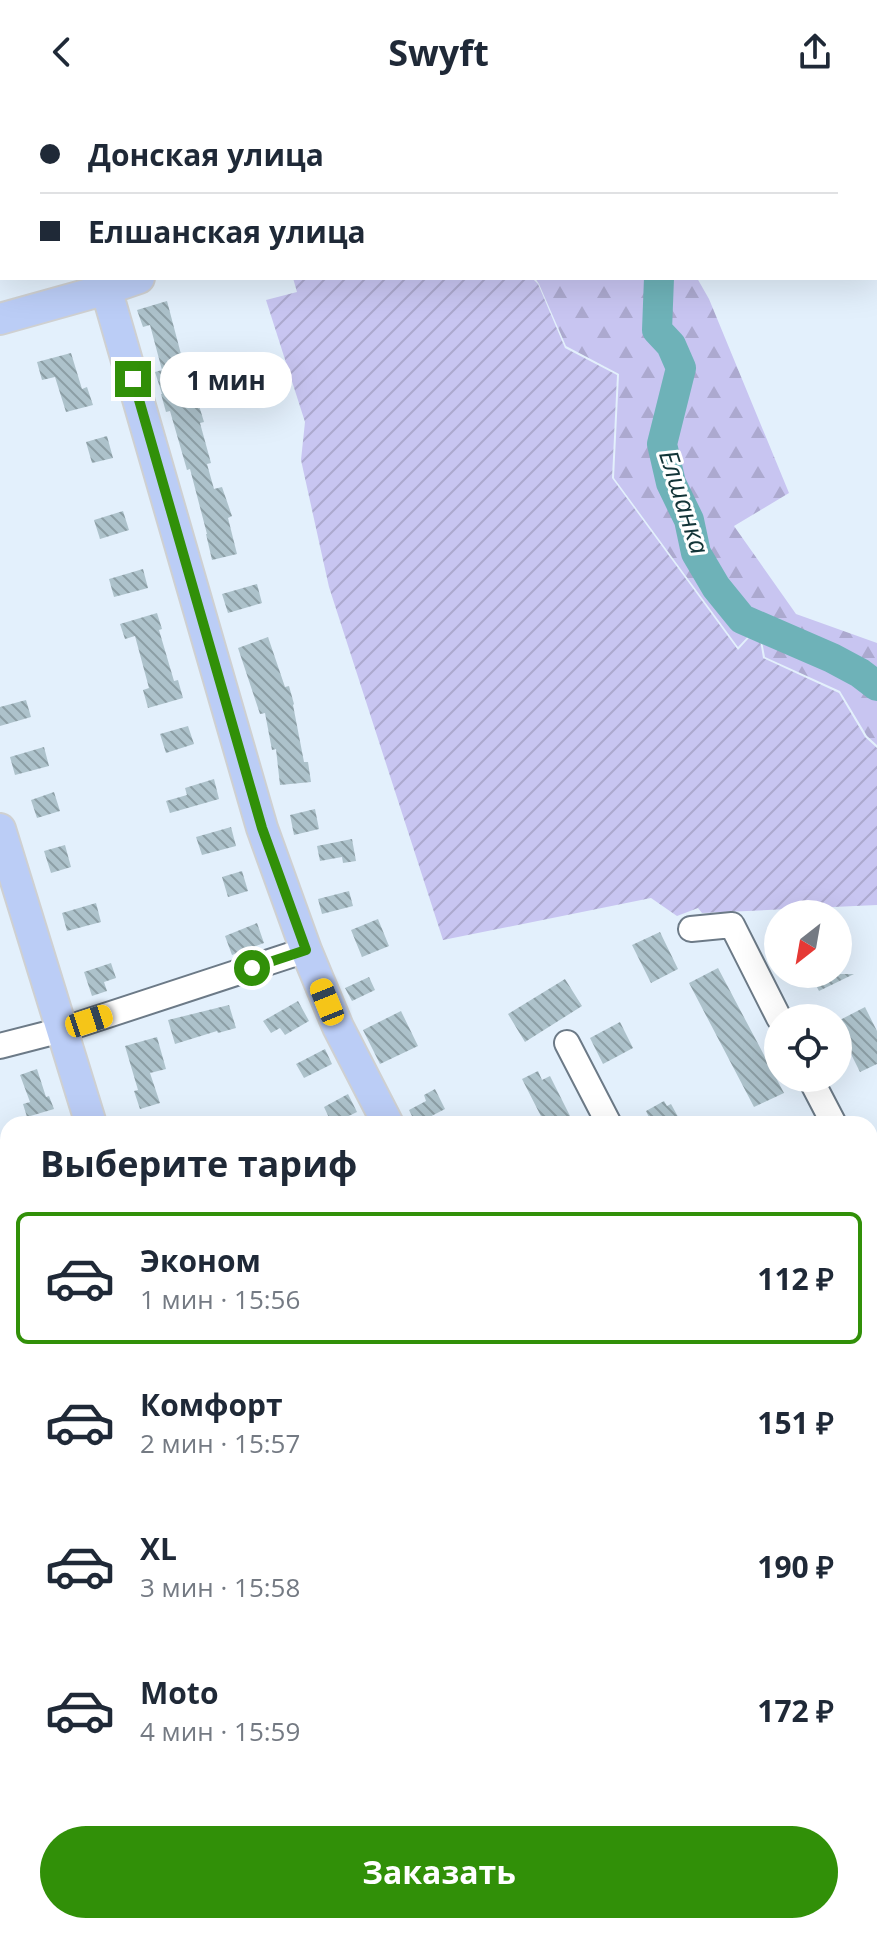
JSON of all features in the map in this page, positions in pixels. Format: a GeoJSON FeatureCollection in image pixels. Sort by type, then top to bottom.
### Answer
{"type":"FeatureCollection","features":[{"type":"Feature","properties":{"kind":"main road"},"geometry":{"type":"LineString","coordinates":[[0,319],[105,284],[128,280]]}},
{"type":"Feature","properties":{"kind":"main road"},"geometry":{"type":"LineString","coordinates":[[105,284],[262,828],[306,950],[338,1027],[384,1116]]}},
{"type":"Feature","properties":{"kind":"main road"},"geometry":{"type":"LineString","coordinates":[[0,829],[89,1116]]}},
{"type":"Feature","properties":{"kind":"street"},"geometry":{"type":"LineString","coordinates":[[691,929],[732,925],[772,1004]]}},
{"type":"Feature","properties":{"kind":"street"},"geometry":{"type":"LineString","coordinates":[[0,1046],[62,1030],[306,950]]}},
{"type":"Feature","properties":{"kind":"street"},"geometry":{"type":"LineString","coordinates":[[567,1043],[605,1116]]}},
{"type":"Feature","properties":{"kind":"street"},"geometry":{"type":"LineString","coordinates":[[817,1092],[830,1116]]}},
{"type":"Feature","properties":{"kind":"green space"},"geometry":{"type":"Polygon","coordinates":[[[294,280],[534,280],[565,348],[617,375],[612,478],[738,650],[758,628],[763,658],[839,693],[865,737],[877,748],[877,905],[852,906],[852,900],[764,900],[764,910],[702,913],[698,908],[677,916],[651,898],[443,940],[329,587],[301,460],[305,422],[266,300],[297,292],[294,280]]]}},
{"type":"Feature","properties":{"kind":"green space"},"geometry":{"type":"Polygon","coordinates":[[[536,280],[698,280],[709,299],[789,493],[734,526],[796,614],[877,643],[877,745],[867,736],[840,691],[765,657],[759,625],[738,647],[614,478],[619,374],[566,346],[536,280]]]}},
{"type":"Feature","properties":{"kind":"building"},"geometry":{"type":"Polygon","coordinates":[[[167,301],[187,377],[193,375],[214,489],[222,487],[232,516],[228,518],[237,554],[212,560],[190,469],[187,470],[170,411],[166,412],[155,372],[162,370],[150,325],[143,327],[137,310],[167,301]]]}},
{"type":"Feature","properties":{"kind":"building"},"geometry":{"type":"Polygon","coordinates":[[[71,353],[82,389],[87,387],[93,405],[66,412],[55,377],[42,380],[37,362],[71,353]]]}},
{"type":"Feature","properties":{"kind":"building"},"geometry":{"type":"Polygon","coordinates":[[[107,436],[113,458],[92,463],[86,442],[107,436]]]}},
{"type":"Feature","properties":{"kind":"building"},"geometry":{"type":"Polygon","coordinates":[[[123,511],[129,530],[100,539],[94,520],[123,511]]]}},
{"type":"Feature","properties":{"kind":"building"},"geometry":{"type":"Polygon","coordinates":[[[143,569],[148,588],[114,597],[109,579],[143,569]]]}},
{"type":"Feature","properties":{"kind":"building"},"geometry":{"type":"Polygon","coordinates":[[[257,584],[262,603],[228,613],[222,594],[257,584]]]}},
{"type":"Feature","properties":{"kind":"building"},"geometry":{"type":"Polygon","coordinates":[[[157,613],[174,681],[178,680],[183,698],[148,708],[143,690],[149,688],[135,636],[125,639],[120,624],[157,613]]]}},
{"type":"Feature","properties":{"kind":"building"},"geometry":{"type":"Polygon","coordinates":[[[268,637],[285,687],[289,686],[311,782],[280,785],[276,749],[272,750],[265,713],[260,714],[238,648],[268,637]]]}},
{"type":"Feature","properties":{"kind":"building"},"geometry":{"type":"Polygon","coordinates":[[[26,700],[31,717],[0,726],[0,707],[26,700]]]}},
{"type":"Feature","properties":{"kind":"building"},"geometry":{"type":"Polygon","coordinates":[[[188,726],[194,744],[166,753],[160,734],[188,726]]]}},
{"type":"Feature","properties":{"kind":"building"},"geometry":{"type":"Polygon","coordinates":[[[44,747],[49,766],[15,775],[10,757],[44,747]]]}},
{"type":"Feature","properties":{"kind":"building"},"geometry":{"type":"Polygon","coordinates":[[[214,779],[219,799],[170,813],[166,801],[187,795],[185,788],[214,779]]]}},
{"type":"Feature","properties":{"kind":"building"},"geometry":{"type":"Polygon","coordinates":[[[54,792],[60,811],[37,818],[31,800],[54,792]]]}},
{"type":"Feature","properties":{"kind":"building"},"geometry":{"type":"Polygon","coordinates":[[[315,809],[319,829],[294,835],[290,815],[315,809]]]}},
{"type":"Feature","properties":{"kind":"building"},"geometry":{"type":"Polygon","coordinates":[[[231,827],[236,846],[202,855],[196,837],[231,827]]]}},
{"type":"Feature","properties":{"kind":"building"},"geometry":{"type":"Polygon","coordinates":[[[352,839],[356,861],[343,863],[342,857],[320,861],[317,846],[352,839]]]}},
{"type":"Feature","properties":{"kind":"building"},"geometry":{"type":"Polygon","coordinates":[[[65,845],[71,867],[51,873],[44,851],[65,845]]]}},
{"type":"Feature","properties":{"kind":"building"},"geometry":{"type":"Polygon","coordinates":[[[242,871],[248,891],[228,897],[222,877],[242,871]]]}},
{"type":"Feature","properties":{"kind":"building"},"geometry":{"type":"Polygon","coordinates":[[[349,891],[353,906],[322,914],[318,899],[349,891]]]}},
{"type":"Feature","properties":{"kind":"building"},"geometry":{"type":"Polygon","coordinates":[[[96,903],[101,922],[67,931],[62,913],[96,903]]]}},
{"type":"Feature","properties":{"kind":"building"},"geometry":{"type":"Polygon","coordinates":[[[378,919],[389,946],[362,957],[351,930],[378,919]]]}},
{"type":"Feature","properties":{"kind":"building"},"geometry":{"type":"Polygon","coordinates":[[[257,923],[264,943],[232,955],[225,936],[257,923]]]}},
{"type":"Feature","properties":{"kind":"building"},"geometry":{"type":"Polygon","coordinates":[[[660,932],[678,969],[651,983],[632,945],[660,932]]]}},
{"type":"Feature","properties":{"kind":"building"},"geometry":{"type":"Polygon","coordinates":[[[111,963],[116,978],[104,982],[107,991],[92,996],[84,972],[111,963]]]}},
{"type":"Feature","properties":{"kind":"building"},"geometry":{"type":"Polygon","coordinates":[[[718,968],[764,1055],[764,1092],[784,1093],[754,1107],[689,983],[718,968]]]}},
{"type":"Feature","properties":{"kind":"building"},"geometry":{"type":"Polygon","coordinates":[[[369,977],[375,990],[352,1001],[345,988],[369,977]]]}},
{"type":"Feature","properties":{"kind":"building"},"geometry":{"type":"Polygon","coordinates":[[[565,979],[582,1006],[525,1042],[508,1014],[565,979]]]}},
{"type":"Feature","properties":{"kind":"building"},"geometry":{"type":"Polygon","coordinates":[[[298,1001],[309,1021],[285,1035],[280,1028],[271,1033],[263,1021],[298,1001]]]}},
{"type":"Feature","properties":{"kind":"building"},"geometry":{"type":"Polygon","coordinates":[[[229,1005],[236,1028],[175,1044],[168,1020],[229,1005]]]}},
{"type":"Feature","properties":{"kind":"building"},"geometry":{"type":"Polygon","coordinates":[[[865,1007],[877,1031],[877,1064],[860,1072],[852,1056],[852,1014],[865,1007]]]}},
{"type":"Feature","properties":{"kind":"building"},"geometry":{"type":"Polygon","coordinates":[[[401,1011],[418,1046],[380,1064],[363,1030],[401,1011]]]}},
{"type":"Feature","properties":{"kind":"building"},"geometry":{"type":"Polygon","coordinates":[[[620,1022],[633,1048],[603,1064],[590,1038],[620,1022]]]}},
{"type":"Feature","properties":{"kind":"building"},"geometry":{"type":"Polygon","coordinates":[[[157,1037],[166,1069],[150,1073],[160,1103],[140,1109],[134,1091],[138,1090],[125,1046],[157,1037]]]}},
{"type":"Feature","properties":{"kind":"building"},"geometry":{"type":"Polygon","coordinates":[[[325,1049],[332,1064],[304,1078],[296,1064],[325,1049]]]}},
{"type":"Feature","properties":{"kind":"building"},"geometry":{"type":"Polygon","coordinates":[[[37,1069],[46,1097],[49,1096],[54,1109],[27,1116],[23,1104],[30,1102],[20,1075],[37,1069]]]}},
{"type":"Feature","properties":{"kind":"building"},"geometry":{"type":"Polygon","coordinates":[[[538,1071],[542,1080],[550,1076],[570,1116],[541,1116],[522,1079],[538,1071]]]}},
{"type":"Feature","properties":{"kind":"building"},"geometry":{"type":"Polygon","coordinates":[[[435,1089],[445,1109],[431,1116],[412,1116],[409,1110],[426,1101],[424,1095],[435,1089]]]}},
{"type":"Feature","properties":{"kind":"building"},"geometry":{"type":"Polygon","coordinates":[[[348,1094],[357,1112],[349,1116],[328,1116],[324,1107],[348,1094]]]}},
{"type":"Feature","properties":{"kind":"building"},"geometry":{"type":"Polygon","coordinates":[[[664,1101],[667,1106],[671,1104],[678,1116],[648,1116],[646,1111],[664,1101]]]}},
{"type":"Feature","properties":{"kind":"waterway","name":"Елшанка"},"geometry":{"type":"LineString","coordinates":[[659,280],[657,330],[671,345],[681,368],[662,444],[671,483],[689,520],[696,553],[716,587],[742,619],[832,658],[877,686]]}},
{"type":"Feature","properties":{"kind":"route"},"geometry":{"type":"LineString","coordinates":[[133,379],[262,828],[306,950],[252,968]]}}]}
